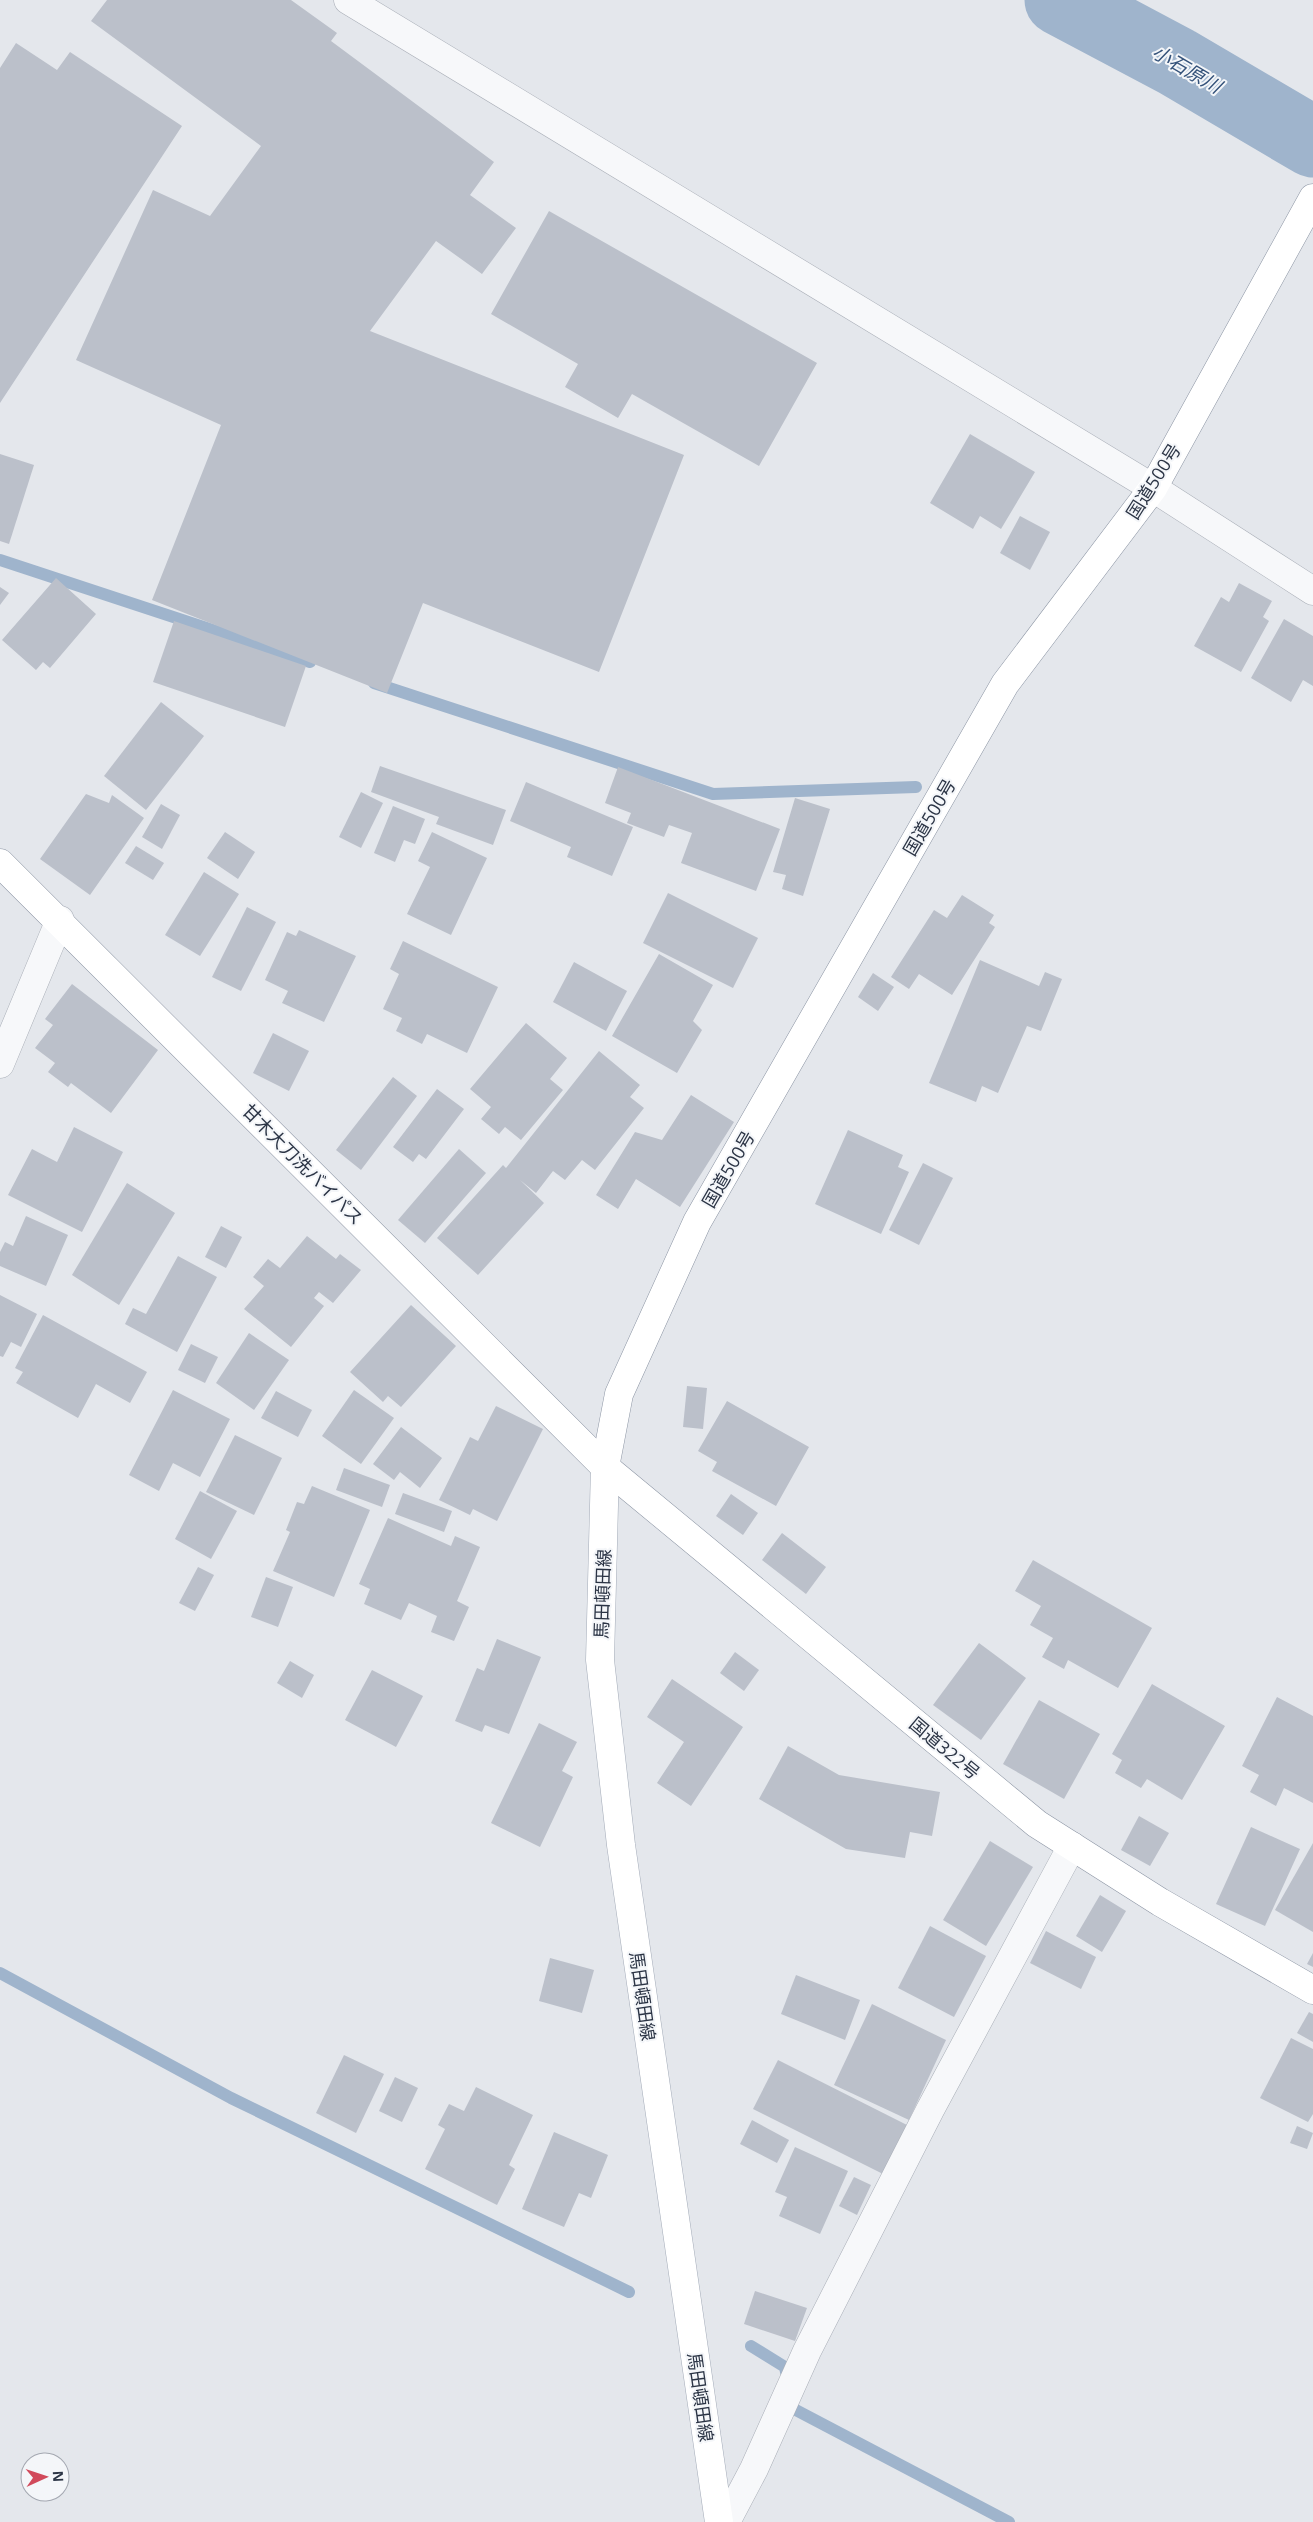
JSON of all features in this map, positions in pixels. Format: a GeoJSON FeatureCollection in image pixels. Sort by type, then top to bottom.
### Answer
{"type":"FeatureCollection","features":[{"type":"Feature","properties":{"kind":"main road","name":"国道500号"},"geometry":{"type":"LineString","coordinates":[[605,1467],[619,1394],[697,1222],[1005,684],[1153,488],[1313,198]]}},
{"type":"Feature","properties":{"kind":"main road","name":"甘木大刀洗バイパス"},"geometry":{"type":"LineString","coordinates":[[0,863],[60,920],[605,1467]]}},
{"type":"Feature","properties":{"kind":"main road","name":"国道322号"},"geometry":{"type":"LineString","coordinates":[[605,1467],[1037,1824],[1160,1902],[1313,1990]]}},
{"type":"Feature","properties":{"kind":"main road","name":"馬田頓田線"},"geometry":{"type":"LineString","coordinates":[[605,1467],[601,1670],[621,1845],[719,2522]]}},
{"type":"Feature","properties":{"kind":"street"},"geometry":{"type":"LineString","coordinates":[[348,0],[1153,488],[1313,591]]}},
{"type":"Feature","properties":{"kind":"street"},"geometry":{"type":"LineString","coordinates":[[0,1064],[60,920]]}},
{"type":"Feature","properties":{"kind":"street"},"geometry":{"type":"LineString","coordinates":[[726,2522],[754,2469],[808,2351],[926,2119],[1072,1846]]}},
{"type":"Feature","properties":{"kind":"building"},"geometry":{"type":"Polygon","coordinates":[[[107,0],[291,0],[337,33],[331,41],[494,162],[470,195],[516,228],[482,274],[436,241],[370,331],[684,455],[599,672],[423,603],[387,693],[152,600],[221,425],[76,360],[153,190],[210,216],[261,146],[91,21],[107,0]]]}},
{"type":"Feature","properties":{"kind":"building"},"geometry":{"type":"Polygon","coordinates":[[[16,43],[57,70],[70,52],[182,126],[0,403],[0,68],[16,43]]]}},
{"type":"Feature","properties":{"kind":"building"},"geometry":{"type":"Polygon","coordinates":[[[549,211],[817,363],[759,466],[632,394],[618,418],[565,387],[578,364],[491,314],[549,211]]]}},
{"type":"Feature","properties":{"kind":"building"},"geometry":{"type":"Polygon","coordinates":[[[970,434],[1035,472],[1001,529],[980,516],[973,529],[930,503],[970,434]]]}},
{"type":"Feature","properties":{"kind":"building"},"geometry":{"type":"Polygon","coordinates":[[[0,454],[34,465],[9,544],[0,541],[0,454]]]}},
{"type":"Feature","properties":{"kind":"building"},"geometry":{"type":"Polygon","coordinates":[[[1020,516],[1050,532],[1030,570],[1000,553],[1020,516]]]}},
{"type":"Feature","properties":{"kind":"building"},"geometry":{"type":"Polygon","coordinates":[[[56,578],[96,614],[50,668],[43,662],[36,670],[2,640],[56,578]]]}},
{"type":"Feature","properties":{"kind":"building"},"geometry":{"type":"Polygon","coordinates":[[[1239,583],[1272,601],[1263,617],[1269,621],[1241,672],[1194,646],[1221,597],[1229,602],[1239,583]]]}},
{"type":"Feature","properties":{"kind":"building"},"geometry":{"type":"Polygon","coordinates":[[[0,587],[9,593],[0,605],[0,587]]]}},
{"type":"Feature","properties":{"kind":"building"},"geometry":{"type":"Polygon","coordinates":[[[1284,619],[1313,636],[1313,686],[1303,680],[1291,702],[1251,678],[1284,619]]]}},
{"type":"Feature","properties":{"kind":"building"},"geometry":{"type":"Polygon","coordinates":[[[174,621],[306,666],[285,727],[153,682],[174,621]]]}},
{"type":"Feature","properties":{"kind":"building"},"geometry":{"type":"Polygon","coordinates":[[[161,702],[204,736],[146,810],[104,776],[161,702]]]}},
{"type":"Feature","properties":{"kind":"building"},"geometry":{"type":"Polygon","coordinates":[[[380,766],[506,810],[493,845],[436,824],[439,817],[371,792],[380,766]]]}},
{"type":"Feature","properties":{"kind":"building"},"geometry":{"type":"Polygon","coordinates":[[[618,767],[780,829],[756,891],[681,863],[692,833],[669,825],[664,837],[627,823],[631,813],[605,803],[618,767]]]}},
{"type":"Feature","properties":{"kind":"building"},"geometry":{"type":"Polygon","coordinates":[[[526,782],[633,827],[612,876],[567,857],[571,847],[510,821],[526,782]]]}},
{"type":"Feature","properties":{"kind":"building"},"geometry":{"type":"Polygon","coordinates":[[[361,792],[383,803],[361,848],[339,837],[361,792]]]}},
{"type":"Feature","properties":{"kind":"building"},"geometry":{"type":"Polygon","coordinates":[[[86,794],[109,803],[112,795],[144,818],[90,895],[40,859],[86,794]]]}},
{"type":"Feature","properties":{"kind":"building"},"geometry":{"type":"Polygon","coordinates":[[[795,798],[830,809],[803,896],[782,889],[786,875],[773,872],[795,798]]]}},
{"type":"Feature","properties":{"kind":"building"},"geometry":{"type":"Polygon","coordinates":[[[161,804],[180,815],[162,849],[142,837],[161,804]]]}},
{"type":"Feature","properties":{"kind":"building"},"geometry":{"type":"Polygon","coordinates":[[[393,806],[425,819],[415,844],[404,840],[395,862],[374,853],[393,806]]]}},
{"type":"Feature","properties":{"kind":"building"},"geometry":{"type":"Polygon","coordinates":[[[225,832],[255,852],[238,879],[207,858],[225,832]]]}},
{"type":"Feature","properties":{"kind":"building"},"geometry":{"type":"Polygon","coordinates":[[[432,832],[487,858],[451,935],[407,914],[430,867],[418,861],[432,832]]]}},
{"type":"Feature","properties":{"kind":"building"},"geometry":{"type":"Polygon","coordinates":[[[136,846],[164,863],[153,880],[125,863],[136,846]]]}},
{"type":"Feature","properties":{"kind":"building"},"geometry":{"type":"Polygon","coordinates":[[[204,872],[239,894],[200,956],[165,935],[204,872]]]}},
{"type":"Feature","properties":{"kind":"building"},"geometry":{"type":"Polygon","coordinates":[[[668,893],[758,938],[733,988],[643,943],[668,893]]]}},
{"type":"Feature","properties":{"kind":"building"},"geometry":{"type":"Polygon","coordinates":[[[962,895],[994,915],[989,923],[995,927],[952,995],[919,974],[909,989],[891,977],[934,910],[947,918],[962,895]]]}},
{"type":"Feature","properties":{"kind":"building"},"geometry":{"type":"Polygon","coordinates":[[[247,907],[276,922],[241,991],[212,977],[247,907]]]}},
{"type":"Feature","properties":{"kind":"building"},"geometry":{"type":"Polygon","coordinates":[[[299,930],[356,956],[324,1022],[282,1003],[288,991],[265,980],[287,932],[296,936],[299,930]]]}},
{"type":"Feature","properties":{"kind":"building"},"geometry":{"type":"Polygon","coordinates":[[[403,941],[498,987],[467,1053],[427,1034],[422,1044],[396,1031],[402,1018],[383,1009],[399,974],[390,969],[403,941]]]}},
{"type":"Feature","properties":{"kind":"building"},"geometry":{"type":"Polygon","coordinates":[[[659,954],[713,985],[693,1021],[702,1030],[677,1073],[612,1036],[659,954]]]}},
{"type":"Feature","properties":{"kind":"building"},"geometry":{"type":"Polygon","coordinates":[[[980,960],[1039,986],[1045,972],[1062,979],[1041,1031],[1027,1026],[998,1093],[982,1086],[976,1102],[929,1083],[980,960]]]}},
{"type":"Feature","properties":{"kind":"building"},"geometry":{"type":"Polygon","coordinates":[[[574,962],[627,991],[606,1031],[553,1002],[574,962]]]}},
{"type":"Feature","properties":{"kind":"building"},"geometry":{"type":"Polygon","coordinates":[[[873,973],[894,987],[878,1011],[858,997],[873,973]]]}},
{"type":"Feature","properties":{"kind":"building"},"geometry":{"type":"Polygon","coordinates":[[[72,984],[158,1050],[111,1113],[71,1083],[68,1087],[48,1072],[55,1063],[35,1048],[53,1025],[45,1019],[72,984]]]}},
{"type":"Feature","properties":{"kind":"building"},"geometry":{"type":"Polygon","coordinates":[[[526,1023],[567,1058],[550,1079],[563,1090],[521,1140],[505,1127],[499,1134],[481,1119],[491,1107],[470,1089],[526,1023]]]}},
{"type":"Feature","properties":{"kind":"building"},"geometry":{"type":"Polygon","coordinates":[[[273,1033],[309,1051],[289,1091],[253,1073],[273,1033]]]}},
{"type":"Feature","properties":{"kind":"building"},"geometry":{"type":"Polygon","coordinates":[[[599,1051],[640,1085],[630,1097],[644,1108],[595,1170],[582,1160],[565,1180],[553,1171],[536,1193],[520,1180],[544,1203],[478,1275],[437,1238],[503,1165],[506,1168],[599,1051]]]}},
{"type":"Feature","properties":{"kind":"building"},"geometry":{"type":"Polygon","coordinates":[[[393,1077],[417,1096],[361,1170],[336,1150],[393,1077]]]}},
{"type":"Feature","properties":{"kind":"building"},"geometry":{"type":"Polygon","coordinates":[[[437,1089],[464,1109],[426,1159],[419,1154],[413,1162],[393,1147],[437,1089]]]}},
{"type":"Feature","properties":{"kind":"building"},"geometry":{"type":"Polygon","coordinates":[[[691,1095],[734,1122],[680,1207],[636,1179],[618,1209],[596,1195],[635,1132],[662,1140],[691,1095]]]}},
{"type":"Feature","properties":{"kind":"building"},"geometry":{"type":"Polygon","coordinates":[[[74,1127],[123,1152],[82,1232],[8,1195],[32,1149],[57,1162],[74,1127]]]}},
{"type":"Feature","properties":{"kind":"building"},"geometry":{"type":"Polygon","coordinates":[[[848,1130],[903,1155],[898,1167],[909,1172],[881,1234],[815,1204],[848,1130]]]}},
{"type":"Feature","properties":{"kind":"building"},"geometry":{"type":"Polygon","coordinates":[[[459,1149],[486,1173],[425,1243],[398,1220],[459,1149]]]}},
{"type":"Feature","properties":{"kind":"building"},"geometry":{"type":"Polygon","coordinates":[[[923,1163],[953,1178],[919,1245],[889,1230],[923,1163]]]}},
{"type":"Feature","properties":{"kind":"building"},"geometry":{"type":"Polygon","coordinates":[[[127,1183],[175,1213],[119,1305],[72,1275],[127,1183]]]}},
{"type":"Feature","properties":{"kind":"building"},"geometry":{"type":"Polygon","coordinates":[[[26,1216],[68,1235],[46,1286],[0,1266],[0,1252],[5,1242],[13,1246],[26,1216]]]}},
{"type":"Feature","properties":{"kind":"building"},"geometry":{"type":"Polygon","coordinates":[[[221,1226],[242,1237],[226,1268],[205,1257],[221,1226]]]}},
{"type":"Feature","properties":{"kind":"building"},"geometry":{"type":"Polygon","coordinates":[[[307,1236],[336,1259],[340,1254],[361,1270],[333,1303],[319,1292],[314,1298],[324,1306],[291,1347],[244,1309],[264,1286],[253,1277],[268,1259],[280,1268],[307,1236]]]}},
{"type":"Feature","properties":{"kind":"building"},"geometry":{"type":"Polygon","coordinates":[[[178,1256],[217,1277],[177,1352],[125,1324],[133,1308],[146,1314],[178,1256]]]}},
{"type":"Feature","properties":{"kind":"building"},"geometry":{"type":"Polygon","coordinates":[[[0,1295],[37,1314],[21,1347],[11,1342],[3,1357],[0,1356],[0,1295]]]}},
{"type":"Feature","properties":{"kind":"building"},"geometry":{"type":"Polygon","coordinates":[[[411,1305],[456,1346],[401,1407],[388,1396],[383,1402],[350,1372],[411,1305]]]}},
{"type":"Feature","properties":{"kind":"building"},"geometry":{"type":"Polygon","coordinates":[[[43,1315],[147,1372],[130,1403],[96,1384],[78,1418],[16,1383],[23,1372],[15,1368],[43,1315]]]}},
{"type":"Feature","properties":{"kind":"building"},"geometry":{"type":"Polygon","coordinates":[[[249,1333],[289,1360],[254,1410],[216,1383],[249,1333]]]}},
{"type":"Feature","properties":{"kind":"building"},"geometry":{"type":"Polygon","coordinates":[[[191,1344],[218,1357],[205,1383],[178,1370],[191,1344]]]}},
{"type":"Feature","properties":{"kind":"building"},"geometry":{"type":"Polygon","coordinates":[[[687,1386],[707,1388],[703,1429],[683,1427],[687,1386]]]}},
{"type":"Feature","properties":{"kind":"building"},"geometry":{"type":"Polygon","coordinates":[[[173,1390],[230,1419],[200,1477],[173,1463],[159,1491],[129,1475],[173,1390]]]}},
{"type":"Feature","properties":{"kind":"building"},"geometry":{"type":"Polygon","coordinates":[[[354,1390],[394,1418],[361,1464],[322,1436],[354,1390]]]}},
{"type":"Feature","properties":{"kind":"building"},"geometry":{"type":"Polygon","coordinates":[[[276,1391],[312,1410],[298,1437],[261,1418],[276,1391]]]}},
{"type":"Feature","properties":{"kind":"building"},"geometry":{"type":"Polygon","coordinates":[[[727,1401],[809,1447],[776,1506],[712,1471],[717,1462],[698,1451],[727,1401]]]}},
{"type":"Feature","properties":{"kind":"building"},"geometry":{"type":"Polygon","coordinates":[[[496,1406],[543,1429],[497,1521],[473,1509],[470,1515],[439,1500],[470,1437],[478,1441],[496,1406]]]}},
{"type":"Feature","properties":{"kind":"building"},"geometry":{"type":"Polygon","coordinates":[[[401,1427],[442,1458],[420,1488],[400,1472],[394,1480],[373,1464],[401,1427]]]}},
{"type":"Feature","properties":{"kind":"building"},"geometry":{"type":"Polygon","coordinates":[[[235,1435],[282,1458],[254,1515],[206,1492],[235,1435]]]}},
{"type":"Feature","properties":{"kind":"building"},"geometry":{"type":"Polygon","coordinates":[[[344,1468],[390,1485],[382,1507],[336,1490],[344,1468]]]}},
{"type":"Feature","properties":{"kind":"building"},"geometry":{"type":"Polygon","coordinates":[[[312,1486],[370,1510],[334,1597],[273,1571],[290,1532],[286,1530],[297,1502],[304,1504],[312,1486]]]}},
{"type":"Feature","properties":{"kind":"building"},"geometry":{"type":"Polygon","coordinates":[[[200,1491],[237,1511],[211,1559],[175,1539],[200,1491]]]}},
{"type":"Feature","properties":{"kind":"building"},"geometry":{"type":"Polygon","coordinates":[[[403,1493],[452,1511],[444,1532],[395,1514],[403,1493]]]}},
{"type":"Feature","properties":{"kind":"building"},"geometry":{"type":"Polygon","coordinates":[[[731,1494],[758,1513],[743,1535],[716,1516],[731,1494]]]}},
{"type":"Feature","properties":{"kind":"building"},"geometry":{"type":"Polygon","coordinates":[[[388,1518],[451,1546],[455,1536],[480,1547],[457,1601],[469,1607],[454,1641],[431,1632],[437,1616],[409,1603],[401,1620],[364,1604],[370,1589],[359,1584],[388,1518]]]}},
{"type":"Feature","properties":{"kind":"building"},"geometry":{"type":"Polygon","coordinates":[[[782,1533],[826,1567],[806,1594],[762,1560],[782,1533]]]}},
{"type":"Feature","properties":{"kind":"building"},"geometry":{"type":"Polygon","coordinates":[[[1033,1560],[1152,1628],[1118,1688],[1068,1660],[1064,1669],[1042,1657],[1053,1638],[1030,1625],[1041,1606],[1015,1591],[1033,1560]]]}},
{"type":"Feature","properties":{"kind":"building"},"geometry":{"type":"Polygon","coordinates":[[[198,1567],[214,1575],[195,1611],[179,1603],[198,1567]]]}},
{"type":"Feature","properties":{"kind":"building"},"geometry":{"type":"Polygon","coordinates":[[[266,1577],[293,1587],[278,1627],[251,1617],[266,1577]]]}},
{"type":"Feature","properties":{"kind":"building"},"geometry":{"type":"Polygon","coordinates":[[[497,1639],[541,1657],[509,1734],[485,1725],[482,1732],[455,1721],[477,1668],[484,1671],[497,1639]]]}},
{"type":"Feature","properties":{"kind":"building"},"geometry":{"type":"Polygon","coordinates":[[[979,1643],[1026,1678],[981,1740],[933,1705],[979,1643]]]}},
{"type":"Feature","properties":{"kind":"building"},"geometry":{"type":"Polygon","coordinates":[[[735,1652],[759,1670],[744,1691],[720,1673],[735,1652]]]}},
{"type":"Feature","properties":{"kind":"building"},"geometry":{"type":"Polygon","coordinates":[[[290,1661],[314,1675],[302,1698],[277,1683],[290,1661]]]}},
{"type":"Feature","properties":{"kind":"building"},"geometry":{"type":"Polygon","coordinates":[[[372,1670],[423,1696],[396,1747],[345,1720],[372,1670]]]}},
{"type":"Feature","properties":{"kind":"building"},"geometry":{"type":"Polygon","coordinates":[[[672,1679],[743,1727],[691,1806],[657,1783],[684,1742],[647,1717],[672,1679]]]}},
{"type":"Feature","properties":{"kind":"building"},"geometry":{"type":"Polygon","coordinates":[[[1152,1684],[1225,1726],[1182,1800],[1147,1779],[1141,1788],[1115,1773],[1122,1760],[1112,1754],[1152,1684]]]}},
{"type":"Feature","properties":{"kind":"building"},"geometry":{"type":"Polygon","coordinates":[[[1277,1697],[1313,1716],[1313,1803],[1284,1788],[1276,1806],[1250,1792],[1259,1775],[1242,1766],[1277,1697]]]}},
{"type":"Feature","properties":{"kind":"building"},"geometry":{"type":"Polygon","coordinates":[[[1039,1700],[1100,1734],[1064,1799],[1003,1764],[1039,1700]]]}},
{"type":"Feature","properties":{"kind":"building"},"geometry":{"type":"Polygon","coordinates":[[[539,1723],[577,1742],[562,1771],[573,1777],[540,1847],[491,1823],[539,1723]]]}},
{"type":"Feature","properties":{"kind":"building"},"geometry":{"type":"Polygon","coordinates":[[[788,1746],[839,1775],[940,1792],[932,1836],[910,1832],[905,1858],[846,1849],[759,1799],[788,1746]]]}},
{"type":"Feature","properties":{"kind":"building"},"geometry":{"type":"Polygon","coordinates":[[[1139,1816],[1169,1833],[1150,1866],[1121,1850],[1139,1816]]]}},
{"type":"Feature","properties":{"kind":"building"},"geometry":{"type":"Polygon","coordinates":[[[1251,1827],[1300,1849],[1265,1926],[1216,1904],[1251,1827]]]}},
{"type":"Feature","properties":{"kind":"building"},"geometry":{"type":"Polygon","coordinates":[[[990,1841],[1033,1867],[986,1946],[943,1920],[990,1841]]]}},
{"type":"Feature","properties":{"kind":"building"},"geometry":{"type":"Polygon","coordinates":[[[1313,1843],[1313,1932],[1275,1910],[1313,1843]]]}},
{"type":"Feature","properties":{"kind":"building"},"geometry":{"type":"Polygon","coordinates":[[[1100,1895],[1126,1911],[1102,1952],[1076,1936],[1100,1895]]]}},
{"type":"Feature","properties":{"kind":"building"},"geometry":{"type":"Polygon","coordinates":[[[930,1926],[986,1956],[954,2017],[898,1988],[930,1926]]]}},
{"type":"Feature","properties":{"kind":"building"},"geometry":{"type":"Polygon","coordinates":[[[1046,1931],[1096,1957],[1081,1989],[1030,1963],[1046,1931]]]}},
{"type":"Feature","properties":{"kind":"building"},"geometry":{"type":"Polygon","coordinates":[[[1313,1953],[1313,1967],[1307,1964],[1313,1953]]]}},
{"type":"Feature","properties":{"kind":"building"},"geometry":{"type":"Polygon","coordinates":[[[550,1958],[594,1970],[582,2013],[539,2001],[550,1958]]]}},
{"type":"Feature","properties":{"kind":"building"},"geometry":{"type":"Polygon","coordinates":[[[796,1975],[860,2000],[845,2040],[781,2014],[796,1975]]]}},
{"type":"Feature","properties":{"kind":"building"},"geometry":{"type":"Polygon","coordinates":[[[872,2004],[946,2040],[909,2120],[834,2085],[872,2004]]]}},
{"type":"Feature","properties":{"kind":"building"},"geometry":{"type":"Polygon","coordinates":[[[1309,2012],[1313,2014],[1313,2042],[1297,2033],[1309,2012]]]}},
{"type":"Feature","properties":{"kind":"building"},"geometry":{"type":"Polygon","coordinates":[[[1291,2038],[1313,2049],[1313,2114],[1308,2122],[1260,2098],[1291,2038]]]}},
{"type":"Feature","properties":{"kind":"building"},"geometry":{"type":"Polygon","coordinates":[[[344,2055],[384,2074],[356,2133],[316,2113],[344,2055]]]}},
{"type":"Feature","properties":{"kind":"building"},"geometry":{"type":"Polygon","coordinates":[[[778,2060],[907,2125],[883,2174],[753,2109],[778,2060]]]}},
{"type":"Feature","properties":{"kind":"building"},"geometry":{"type":"Polygon","coordinates":[[[395,2077],[418,2088],[402,2122],[379,2111],[395,2077]]]}},
{"type":"Feature","properties":{"kind":"building"},"geometry":{"type":"Polygon","coordinates":[[[476,2087],[533,2115],[509,2165],[515,2169],[497,2205],[425,2169],[445,2129],[438,2125],[449,2104],[464,2111],[476,2087]]]}},
{"type":"Feature","properties":{"kind":"building"},"geometry":{"type":"Polygon","coordinates":[[[752,2120],[789,2140],[777,2163],[740,2144],[752,2120]]]}},
{"type":"Feature","properties":{"kind":"building"},"geometry":{"type":"Polygon","coordinates":[[[1297,2126],[1313,2133],[1307,2149],[1290,2143],[1297,2126]]]}},
{"type":"Feature","properties":{"kind":"building"},"geometry":{"type":"Polygon","coordinates":[[[554,2132],[608,2155],[591,2198],[579,2193],[564,2227],[522,2209],[554,2132]]]}},
{"type":"Feature","properties":{"kind":"building"},"geometry":{"type":"Polygon","coordinates":[[[795,2147],[848,2171],[820,2234],[779,2216],[787,2197],[775,2192],[795,2147]]]}},
{"type":"Feature","properties":{"kind":"building"},"geometry":{"type":"Polygon","coordinates":[[[854,2177],[871,2185],[857,2215],[839,2206],[854,2177]]]}},
{"type":"Feature","properties":{"kind":"building"},"geometry":{"type":"Polygon","coordinates":[[[755,2291],[807,2308],[795,2341],[744,2324],[755,2291]]]}},
{"type":"Feature","properties":{"kind":"waterway","name":"小石原川"},"geometry":{"type":"LineString","coordinates":[[1060,0],[1177,62],[1313,142]]}},
{"type":"Feature","properties":{"kind":"waterway"},"geometry":{"type":"LineString","coordinates":[[0,560],[310,662]]}},
{"type":"Feature","properties":{"kind":"waterway"},"geometry":{"type":"LineString","coordinates":[[374,683],[713,794],[916,787]]}},
{"type":"Feature","properties":{"kind":"waterway"},"geometry":{"type":"LineString","coordinates":[[0,1973],[231,2098],[629,2292]]}},
{"type":"Feature","properties":{"kind":"waterway"},"geometry":{"type":"LineString","coordinates":[[751,2346],[785,2367],[786,2372]]}},
{"type":"Feature","properties":{"kind":"waterway"},"geometry":{"type":"LineString","coordinates":[[790,2398],[792,2408],[1009,2522]]}}]}
